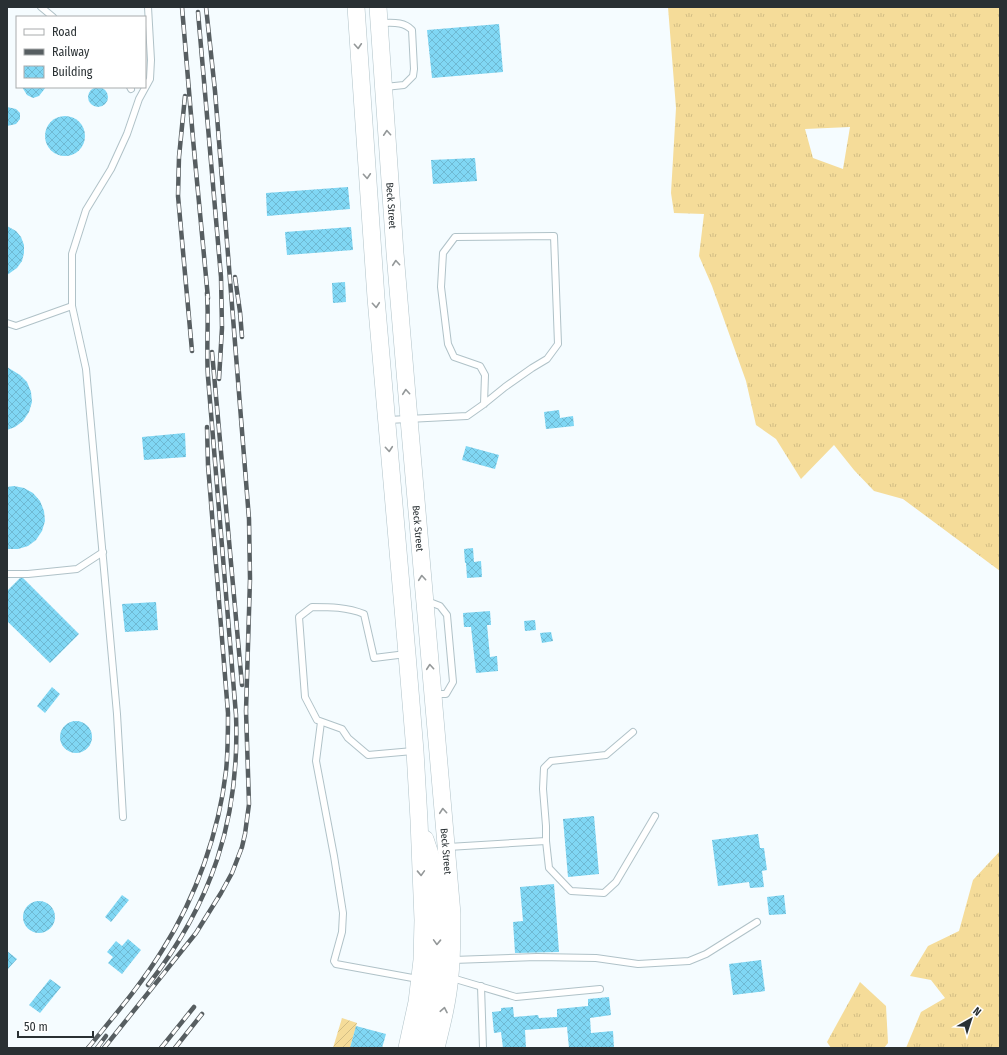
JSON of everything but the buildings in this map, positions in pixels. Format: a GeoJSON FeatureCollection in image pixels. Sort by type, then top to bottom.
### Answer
{"type":"FeatureCollection","features":[{"type":"Feature","properties":{"kind":"main road"},"geometry":{"type":"LineString","coordinates":[[356,7],[375,290],[407,654],[419,820],[423,920],[422,960],[417,1002],[407,1048]]}},
{"type":"Feature","properties":{"kind":"main road","name":"Beck Street"},"geometry":{"type":"LineString","coordinates":[[379,15],[409,419],[452,914],[450,977],[436,1048]]}},
{"type":"Feature","properties":{"kind":"main road"},"geometry":{"type":"LineString","coordinates":[[419,820],[434,866],[438,922],[434,984],[422,1048]]}},
{"type":"Feature","properties":{"kind":"lane"},"geometry":{"type":"LineString","coordinates":[[41,7],[52,16]]}},
{"type":"Feature","properties":{"kind":"lane"},"geometry":{"type":"LineString","coordinates":[[146,86],[150,79],[151,60],[148,7]]}},
{"type":"Feature","properties":{"kind":"lane"},"geometry":{"type":"LineString","coordinates":[[379,15],[406,25],[412,30],[413,76],[404,86],[384,87]]}},
{"type":"Feature","properties":{"kind":"lane"},"geometry":{"type":"LineString","coordinates":[[123,816],[117,714],[86,369],[72,306],[72,254],[86,210],[111,169],[127,134],[139,99],[145,88]]}},
{"type":"Feature","properties":{"kind":"lane"},"geometry":{"type":"LineString","coordinates":[[386,420],[467,416],[484,404],[505,387],[547,359],[558,344],[554,236],[455,237],[443,253],[441,286],[448,344],[454,357],[480,366],[485,375],[484,404]]}},
{"type":"Feature","properties":{"kind":"lane"},"geometry":{"type":"LineString","coordinates":[[7,324],[16,326],[72,306]]}},
{"type":"Feature","properties":{"kind":"lane"},"geometry":{"type":"LineString","coordinates":[[7,574],[28,574],[77,569],[103,552]]}},
{"type":"Feature","properties":{"kind":"lane"},"geometry":{"type":"LineString","coordinates":[[407,654],[374,658],[364,614],[355,610],[312,607],[299,617],[305,697],[316,720],[342,729],[348,738],[368,755],[415,751]]}},
{"type":"Feature","properties":{"kind":"lane"},"geometry":{"type":"LineString","coordinates":[[321,722],[316,761],[343,913],[342,932],[334,961],[336,964],[420,979]]}},
{"type":"Feature","properties":{"kind":"lane"},"geometry":{"type":"LineString","coordinates":[[633,732],[606,755],[551,761],[544,768],[543,789],[549,868],[571,891],[604,893],[616,882],[655,816]]}},
{"type":"Feature","properties":{"kind":"lane"},"geometry":{"type":"LineString","coordinates":[[446,847],[546,841]]}},
{"type":"Feature","properties":{"kind":"lane"},"geometry":{"type":"LineString","coordinates":[[451,960],[537,957],[596,958],[638,964],[689,961],[706,954],[757,922]]}},
{"type":"Feature","properties":{"kind":"lane"},"geometry":{"type":"LineString","coordinates":[[450,977],[516,997],[600,989]]}},
{"type":"Feature","properties":{"kind":"lane"},"geometry":{"type":"LineString","coordinates":[[481,986],[483,1048]]}},
{"type":"Feature","properties":{"kind":"green space"},"geometry":{"type":"Polygon","coordinates":[[[668,7],[1000,7],[1000,571],[903,499],[874,491],[854,470],[834,445],[801,479],[776,439],[756,425],[746,381],[712,286],[699,256],[704,214],[674,213],[671,193],[676,108],[668,7]],[[850,127],[805,129],[813,158],[843,169],[850,127]]]}},
{"type":"Feature","properties":{"kind":"green space"},"geometry":{"type":"Polygon","coordinates":[[[1000,851],[1000,1048],[906,1048],[921,1012],[945,998],[931,980],[910,976],[928,946],[959,931],[973,880],[1000,851]]]}},
{"type":"Feature","properties":{"kind":"green space"},"geometry":{"type":"Polygon","coordinates":[[[860,982],[886,1006],[888,1043],[884,1048],[831,1048],[827,1042],[860,982]]]}},
{"type":"Feature","properties":{"kind":"green space"},"geometry":{"type":"Polygon","coordinates":[[[342,1018],[357,1023],[350,1048],[333,1048],[342,1018]]]}},
{"type":"Feature","properties":{"kind":"railway"},"geometry":{"type":"LineString","coordinates":[[182,7],[208,298]]}},
{"type":"Feature","properties":{"kind":"railway"},"geometry":{"type":"LineString","coordinates":[[104,1048],[196,933],[221,893],[232,873],[242,847],[249,804],[246,711],[250,579],[249,519],[215,91],[206,7]]}},
{"type":"Feature","properties":{"kind":"railway"},"geometry":{"type":"LineString","coordinates":[[198,12],[221,277],[222,328],[219,379]]}},
{"type":"Feature","properties":{"kind":"railway"},"geometry":{"type":"LineString","coordinates":[[185,96],[179,157],[178,196],[192,351]]}},
{"type":"Feature","properties":{"kind":"railway"},"geometry":{"type":"LineString","coordinates":[[235,277],[242,337]]}},
{"type":"Feature","properties":{"kind":"railway"},"geometry":{"type":"LineString","coordinates":[[148,985],[170,954],[189,923],[205,891],[218,858],[227,825],[233,790],[236,753],[236,715],[208,377],[207,293]]}},
{"type":"Feature","properties":{"kind":"railway"},"geometry":{"type":"LineString","coordinates":[[212,352],[242,685]]}},
{"type":"Feature","properties":{"kind":"railway"},"geometry":{"type":"LineString","coordinates":[[88,1048],[146,975],[175,929],[196,886],[212,840],[223,794],[227,757],[228,713],[208,465],[207,427]]}},
{"type":"Feature","properties":{"kind":"railway"},"geometry":{"type":"LineString","coordinates":[[161,1048],[194,1007]]}},
{"type":"Feature","properties":{"kind":"railway"},"geometry":{"type":"LineString","coordinates":[[175,1048],[202,1014]]}},
{"type":"Feature","properties":{"kind":"railway"},"geometry":{"type":"LineString","coordinates":[[97,1048],[106,1036]]}}]}
